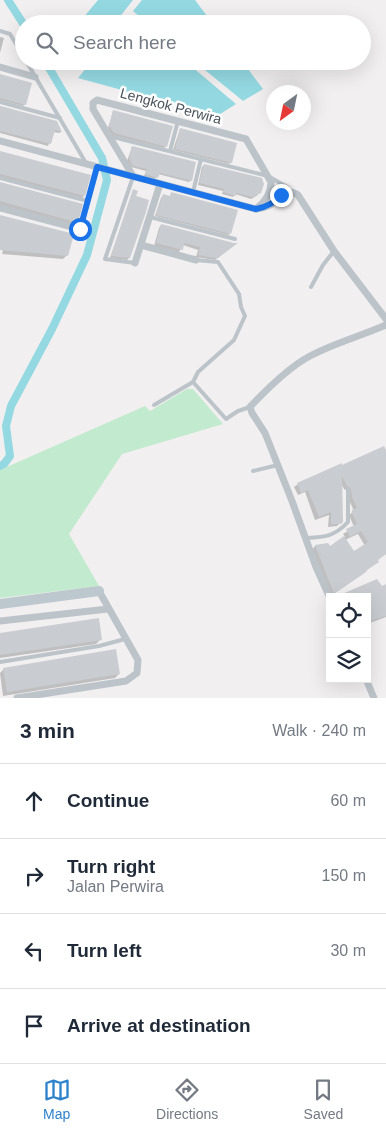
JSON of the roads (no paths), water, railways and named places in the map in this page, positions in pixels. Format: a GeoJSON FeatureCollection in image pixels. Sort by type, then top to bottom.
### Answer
{"type":"FeatureCollection","features":[{"type":"Feature","properties":{"kind":"street"},"geometry":{"type":"LineString","coordinates":[[0,68],[35,77]]}},
{"type":"Feature","properties":{"kind":"street","name":"Lengkok Perwira"},"geometry":{"type":"LineString","coordinates":[[133,176],[93,109],[93,103],[97,100],[246,139],[268,176]]}},
{"type":"Feature","properties":{"kind":"street"},"geometry":{"type":"LineString","coordinates":[[0,141],[256,209],[265,208],[281,195],[290,192],[298,195],[334,251],[386,319]]}},
{"type":"Feature","properties":{"kind":"street"},"geometry":{"type":"LineString","coordinates":[[256,209],[268,196],[271,188],[268,176]]}},
{"type":"Feature","properties":{"kind":"street"},"geometry":{"type":"LineString","coordinates":[[135,263],[160,184]]}},
{"type":"Feature","properties":{"kind":"street"},"geometry":{"type":"LineString","coordinates":[[0,208],[80,229]]}},
{"type":"Feature","properties":{"kind":"street"},"geometry":{"type":"LineString","coordinates":[[141,245],[196,260]]}},
{"type":"Feature","properties":{"kind":"street"},"geometry":{"type":"LineString","coordinates":[[328,593],[265,433],[250,407],[278,381],[309,357],[386,325]]}},
{"type":"Feature","properties":{"kind":"street"},"geometry":{"type":"LineString","coordinates":[[0,604],[99,591],[108,610],[138,660],[138,673],[126,681],[78,688],[43,696],[17,698]]}},
{"type":"Feature","properties":{"kind":"street"},"geometry":{"type":"LineString","coordinates":[[0,621],[108,610]]}},
{"type":"Feature","properties":{"kind":"street"},"geometry":{"type":"LineString","coordinates":[[368,683],[374,698]]}},
{"type":"Feature","properties":{"kind":"street"},"geometry":{"type":"LineString","coordinates":[[78,688],[80,698]]}},
{"type":"Feature","properties":{"kind":"lane"},"geometry":{"type":"LineString","coordinates":[[0,31],[10,34],[15,42]]}},
{"type":"Feature","properties":{"kind":"lane"},"geometry":{"type":"LineString","coordinates":[[31,70],[87,164]]}},
{"type":"Feature","properties":{"kind":"lane"},"geometry":{"type":"LineString","coordinates":[[0,102],[60,118]]}},
{"type":"Feature","properties":{"kind":"lane"},"geometry":{"type":"LineString","coordinates":[[170,151],[178,121]]}},
{"type":"Feature","properties":{"kind":"lane"},"geometry":{"type":"LineString","coordinates":[[109,136],[268,176],[290,192]]}},
{"type":"Feature","properties":{"kind":"lane"},"geometry":{"type":"LineString","coordinates":[[192,192],[201,159]]}},
{"type":"Feature","properties":{"kind":"lane"},"geometry":{"type":"LineString","coordinates":[[80,229],[97,167]]}},
{"type":"Feature","properties":{"kind":"lane"},"geometry":{"type":"LineString","coordinates":[[133,176],[105,259],[135,263]]}},
{"type":"Feature","properties":{"kind":"lane"},"geometry":{"type":"LineString","coordinates":[[0,178],[88,200]]}},
{"type":"Feature","properties":{"kind":"lane"},"geometry":{"type":"LineString","coordinates":[[150,217],[235,239]]}},
{"type":"Feature","properties":{"kind":"lane"},"geometry":{"type":"LineString","coordinates":[[311,287],[323,265],[334,251]]}},
{"type":"Feature","properties":{"kind":"lane"},"geometry":{"type":"LineString","coordinates":[[154,405],[192,382],[198,372],[234,340],[245,316],[239,294],[218,262],[196,260]]}},
{"type":"Feature","properties":{"kind":"lane"},"geometry":{"type":"LineString","coordinates":[[192,382],[226,419],[238,411],[250,407]]}},
{"type":"Feature","properties":{"kind":"lane"},"geometry":{"type":"LineString","coordinates":[[253,471],[278,465]]}},
{"type":"Feature","properties":{"kind":"lane"},"geometry":{"type":"LineString","coordinates":[[305,538],[326,537],[341,530],[348,522],[348,490]]}},
{"type":"Feature","properties":{"kind":"lane"},"geometry":{"type":"LineString","coordinates":[[0,662],[99,646],[126,639]]}},
{"type":"Feature","properties":{"kind":"water"},"geometry":{"type":"Polygon","coordinates":[[[98,0],[133,0],[121,15],[86,15],[98,0]]]}},
{"type":"Feature","properties":{"kind":"water"},"geometry":{"type":"Polygon","coordinates":[[[142,0],[195,0],[206,15],[138,15],[133,11],[142,0]]]}},
{"type":"Feature","properties":{"kind":"water"},"geometry":{"type":"Polygon","coordinates":[[[85,70],[196,70],[236,104],[217,116],[78,78],[85,70]]]}},
{"type":"Feature","properties":{"kind":"water"},"geometry":{"type":"Polygon","coordinates":[[[205,70],[249,70],[263,89],[243,101],[205,70]]]}},
{"type":"Feature","properties":{"kind":"waterway"},"geometry":{"type":"LineString","coordinates":[[8,0],[18,15]]}},
{"type":"Feature","properties":{"kind":"waterway"},"geometry":{"type":"LineString","coordinates":[[0,466],[10,456],[6,426],[11,406],[52,329],[87,255],[107,180],[102,158],[50,70]]}}]}
